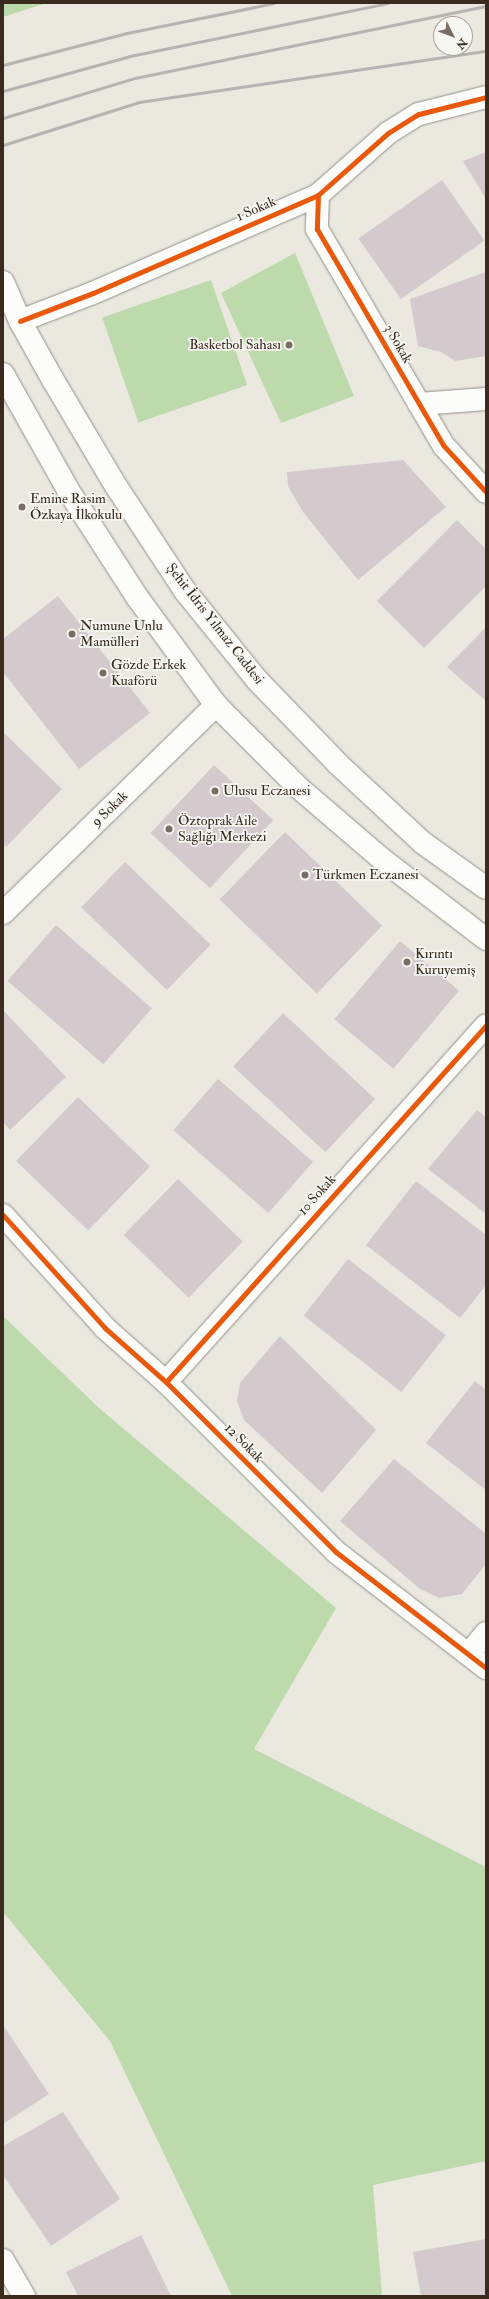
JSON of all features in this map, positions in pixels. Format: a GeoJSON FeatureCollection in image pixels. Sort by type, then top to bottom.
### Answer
{"type":"FeatureCollection","features":[{"type":"Feature","properties":{"kind":"street","name":"1 Sokak"},"geometry":{"type":"LineString","coordinates":[[20,321],[100,290],[318,195],[388,133],[419,114],[486,97]]}},
{"type":"Feature","properties":{"kind":"street","name":"3 Sokak"},"geometry":{"type":"LineString","coordinates":[[318,195],[317,228],[444,446],[486,492]]}},
{"type":"Feature","properties":{"kind":"street","name":"Şehit İdris Yılmaz Caddesi"},"geometry":{"type":"LineString","coordinates":[[3,282],[20,321],[116,486],[185,591],[257,680],[338,764],[424,843],[486,888]]}},
{"type":"Feature","properties":{"kind":"street"},"geometry":{"type":"LineString","coordinates":[[3,374],[68,490],[137,597],[216,705],[299,788],[377,855],[486,939]]}},
{"type":"Feature","properties":{"kind":"street"},"geometry":{"type":"LineString","coordinates":[[419,404],[486,399]]}},
{"type":"Feature","properties":{"kind":"street","name":"9 Sokak"},"geometry":{"type":"LineString","coordinates":[[3,913],[216,705]]}},
{"type":"Feature","properties":{"kind":"street","name":"10 Sokak"},"geometry":{"type":"LineString","coordinates":[[166,1382],[486,1025]]}},
{"type":"Feature","properties":{"kind":"street","name":"12 Sokak"},"geometry":{"type":"LineString","coordinates":[[3,1215],[105,1328],[166,1382],[336,1552],[486,1668]]}},
{"type":"Feature","properties":{"kind":"street"},"geometry":{"type":"LineString","coordinates":[[469,1654],[486,1633]]}},
{"type":"Feature","properties":{"kind":"street"},"geometry":{"type":"LineString","coordinates":[[3,2260],[24,2296]]}},
{"type":"Feature","properties":{"kind":"green space"},"geometry":{"type":"Polygon","coordinates":[[[3,3],[47,3],[3,17],[3,3]]]}},
{"type":"Feature","properties":{"kind":"green space","name":"Basketbol Sahası"},"geometry":{"type":"Polygon","coordinates":[[[295,253],[354,396],[281,423],[221,293],[295,253]]]}},
{"type":"Feature","properties":{"kind":"green space"},"geometry":{"type":"Polygon","coordinates":[[[211,280],[247,385],[138,422],[102,317],[211,280]]]}},
{"type":"Feature","properties":{"kind":"green space"},"geometry":{"type":"Polygon","coordinates":[[[3,1316],[99,1408],[336,1608],[254,1749],[486,1867],[486,2161],[373,2185],[382,2296],[232,2296],[110,2041],[3,1912],[3,1316]]]}},
{"type":"Feature","properties":{"kind":"building"},"geometry":{"type":"Polygon","coordinates":[[[486,152],[486,199],[463,161],[486,152]]]}},
{"type":"Feature","properties":{"kind":"building"},"geometry":{"type":"Polygon","coordinates":[[[442,180],[484,241],[401,299],[358,239],[442,180]]]}},
{"type":"Feature","properties":{"kind":"building"},"geometry":{"type":"Polygon","coordinates":[[[486,272],[486,356],[455,361],[441,352],[418,346],[410,299],[486,272]]]}},
{"type":"Feature","properties":{"kind":"building"},"geometry":{"type":"Polygon","coordinates":[[[403,460],[446,507],[358,580],[303,512],[288,486],[287,472],[403,460]]]}},
{"type":"Feature","properties":{"kind":"building"},"geometry":{"type":"Polygon","coordinates":[[[457,520],[486,549],[486,586],[424,648],[377,601],[457,520]]]}},
{"type":"Feature","properties":{"kind":"building"},"geometry":{"type":"Polygon","coordinates":[[[58,596],[150,713],[79,769],[3,672],[3,639],[58,596]]]}},
{"type":"Feature","properties":{"kind":"building"},"geometry":{"type":"Polygon","coordinates":[[[486,627],[486,701],[447,667],[486,627]]]}},
{"type":"Feature","properties":{"kind":"building"},"geometry":{"type":"Polygon","coordinates":[[[3,732],[62,789],[6,847],[3,844],[3,732]]]}},
{"type":"Feature","properties":{"kind":"building"},"geometry":{"type":"Polygon","coordinates":[[[214,765],[273,820],[210,888],[151,833],[214,765]]]}},
{"type":"Feature","properties":{"kind":"building"},"geometry":{"type":"Polygon","coordinates":[[[285,832],[382,926],[317,993],[220,900],[285,832]]]}},
{"type":"Feature","properties":{"kind":"building"},"geometry":{"type":"Polygon","coordinates":[[[125,862],[211,945],[167,990],[81,907],[125,862]]]}},
{"type":"Feature","properties":{"kind":"building"},"geometry":{"type":"Polygon","coordinates":[[[56,925],[152,1008],[103,1064],[7,981],[56,925]]]}},
{"type":"Feature","properties":{"kind":"building"},"geometry":{"type":"Polygon","coordinates":[[[400,941],[459,990],[393,1069],[334,1019],[400,941]]]}},
{"type":"Feature","properties":{"kind":"building"},"geometry":{"type":"Polygon","coordinates":[[[3,1010],[66,1077],[10,1130],[3,1122],[3,1010]]]}},
{"type":"Feature","properties":{"kind":"building"},"geometry":{"type":"Polygon","coordinates":[[[283,1013],[375,1099],[325,1152],[233,1066],[283,1013]]]}},
{"type":"Feature","properties":{"kind":"building"},"geometry":{"type":"Polygon","coordinates":[[[218,1079],[313,1162],[268,1213],[173,1130],[218,1079]]]}},
{"type":"Feature","properties":{"kind":"building"},"geometry":{"type":"Polygon","coordinates":[[[78,1097],[150,1166],[88,1230],[16,1161],[78,1097]]]}},
{"type":"Feature","properties":{"kind":"building"},"geometry":{"type":"Polygon","coordinates":[[[477,1110],[486,1117],[486,1214],[428,1169],[477,1110]]]}},
{"type":"Feature","properties":{"kind":"building"},"geometry":{"type":"Polygon","coordinates":[[[178,1179],[243,1242],[189,1298],[124,1235],[178,1179]]]}},
{"type":"Feature","properties":{"kind":"building"},"geometry":{"type":"Polygon","coordinates":[[[416,1181],[486,1235],[486,1285],[460,1318],[366,1245],[416,1181]]]}},
{"type":"Feature","properties":{"kind":"building"},"geometry":{"type":"Polygon","coordinates":[[[348,1259],[446,1335],[401,1392],[304,1316],[348,1259]]]}},
{"type":"Feature","properties":{"kind":"building"},"geometry":{"type":"Polygon","coordinates":[[[280,1336],[376,1430],[322,1493],[244,1420],[237,1401],[240,1383],[280,1336]]]}},
{"type":"Feature","properties":{"kind":"building"},"geometry":{"type":"Polygon","coordinates":[[[475,1381],[486,1390],[486,1490],[426,1443],[475,1381]]]}},
{"type":"Feature","properties":{"kind":"building"},"geometry":{"type":"Polygon","coordinates":[[[394,1459],[486,1534],[486,1564],[462,1594],[439,1598],[420,1589],[340,1521],[394,1459]]]}},
{"type":"Feature","properties":{"kind":"building"},"geometry":{"type":"Polygon","coordinates":[[[3,2025],[49,2094],[3,2124],[3,2025]]]}},
{"type":"Feature","properties":{"kind":"building"},"geometry":{"type":"Polygon","coordinates":[[[63,2112],[120,2199],[51,2246],[3,2175],[3,2146],[63,2112]]]}},
{"type":"Feature","properties":{"kind":"building"},"geometry":{"type":"Polygon","coordinates":[[[141,2235],[171,2296],[78,2296],[66,2272],[141,2235]]]}},
{"type":"Feature","properties":{"kind":"building"},"geometry":{"type":"Polygon","coordinates":[[[486,2239],[486,2296],[421,2296],[413,2252],[486,2239]]]}},
{"type":"Feature","properties":{"kind":"railway"},"geometry":{"type":"LineString","coordinates":[[3,65],[127,33],[274,3]]}},
{"type":"Feature","properties":{"kind":"railway"},"geometry":{"type":"LineString","coordinates":[[3,91],[130,56],[388,3]]}},
{"type":"Feature","properties":{"kind":"railway"},"geometry":{"type":"LineString","coordinates":[[3,118],[135,78],[486,6]]}},
{"type":"Feature","properties":{"kind":"railway"},"geometry":{"type":"LineString","coordinates":[[3,145],[139,102],[486,51]]}},
{"type":"Feature","properties":{"kind":"cycle path"},"geometry":{"type":"LineString","coordinates":[[20,321],[93,293],[318,195],[388,133],[419,114],[486,97]]}},
{"type":"Feature","properties":{"kind":"cycle path"},"geometry":{"type":"LineString","coordinates":[[318,195],[317,229],[444,446],[486,492]]}},
{"type":"Feature","properties":{"kind":"cycle path"},"geometry":{"type":"LineString","coordinates":[[166,1382],[486,1025]]}},
{"type":"Feature","properties":{"kind":"cycle path"},"geometry":{"type":"LineString","coordinates":[[3,1215],[105,1328],[166,1382],[336,1552],[486,1668]]}},
{"type":"Feature","properties":{"kind":"place","name":"Basketbol Sahası"},"geometry":{"type":"Point","coordinates":[289,345]}},
{"type":"Feature","properties":{"kind":"place","name":"Emine Rasim Özkaya İlkokulu"},"geometry":{"type":"Point","coordinates":[22,507]}},
{"type":"Feature","properties":{"kind":"place","name":"Numune Unlu Mamülleri"},"geometry":{"type":"Point","coordinates":[72,634]}},
{"type":"Feature","properties":{"kind":"place","name":"Gözde Erkek Kuaförü"},"geometry":{"type":"Point","coordinates":[103,673]}},
{"type":"Feature","properties":{"kind":"place","name":"Ulusu Eczanesi"},"geometry":{"type":"Point","coordinates":[215,791]}},
{"type":"Feature","properties":{"kind":"place","name":"Öztoprak Aile Sağlığı Merkezi"},"geometry":{"type":"Point","coordinates":[169,829]}},
{"type":"Feature","properties":{"kind":"place","name":"Türkmen Eczanesi"},"geometry":{"type":"Point","coordinates":[305,875]}},
{"type":"Feature","properties":{"kind":"place","name":"Kırıntı Kuruyemiş"},"geometry":{"type":"Point","coordinates":[407,962]}}]}
